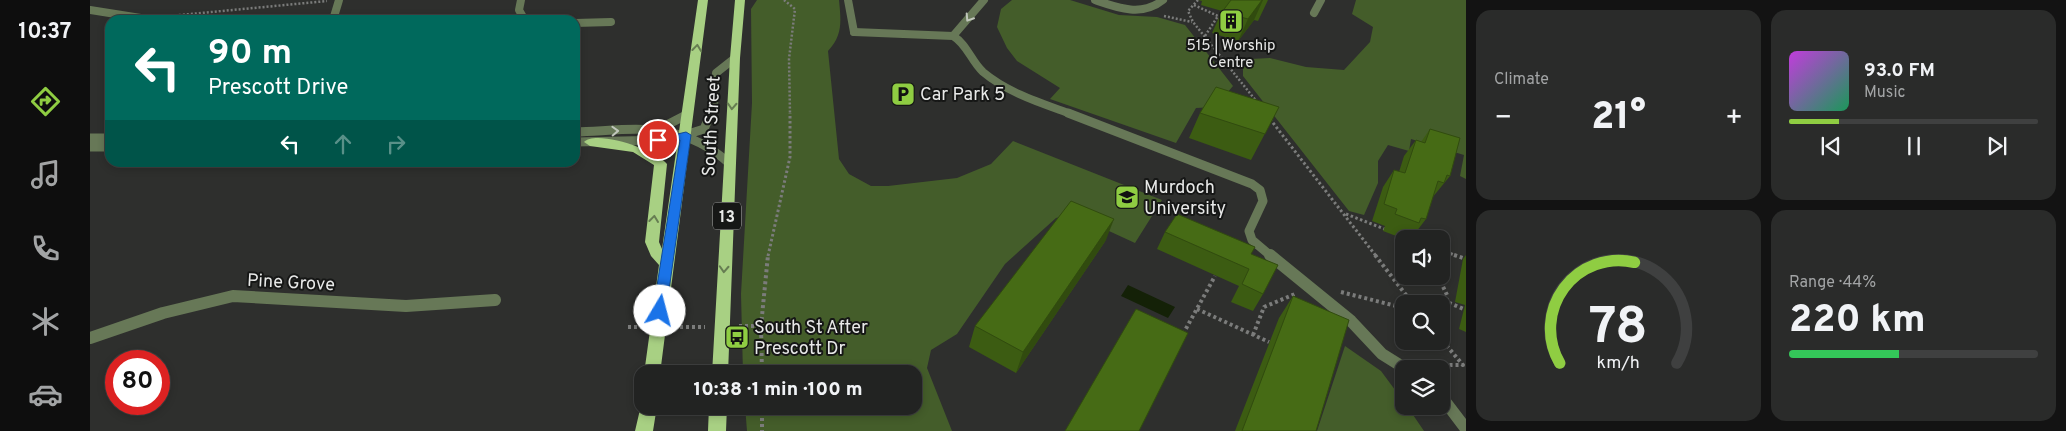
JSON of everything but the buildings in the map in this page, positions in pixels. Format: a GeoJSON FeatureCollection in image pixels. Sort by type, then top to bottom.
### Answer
{"type":"FeatureCollection","features":[{"type":"Feature","properties":{"kind":"highway","name":"South Street"},"geometry":{"type":"LineString","coordinates":[[653,365],[703,0]]}},
{"type":"Feature","properties":{"kind":"highway","name":"South Street"},"geometry":{"type":"LineString","coordinates":[[720,365],[734,58],[740,0]]}},
{"type":"Feature","properties":{"kind":"highway"},"geometry":{"type":"LineString","coordinates":[[590,142],[620,145],[642,151],[652,155],[661,164],[652,242],[656,252],[666,263]]}},
{"type":"Feature","properties":{"kind":"highway"},"geometry":{"type":"LineString","coordinates":[[644,431],[647,415]]}},
{"type":"Feature","properties":{"kind":"highway"},"geometry":{"type":"LineString","coordinates":[[717,431],[718,415]]}},
{"type":"Feature","properties":{"kind":"street"},"geometry":{"type":"LineString","coordinates":[[335,15],[340,0]]}},
{"type":"Feature","properties":{"kind":"street"},"geometry":{"type":"LineString","coordinates":[[521,0],[519,10],[522,15]]}},
{"type":"Feature","properties":{"kind":"street"},"geometry":{"type":"LineString","coordinates":[[848,0],[854,32],[953,36],[960,40],[982,71],[1015,93],[1257,187],[1263,201],[1249,231],[1252,240],[1351,321],[1382,354],[1395,362]]}},
{"type":"Feature","properties":{"kind":"street"},"geometry":{"type":"LineString","coordinates":[[953,36],[962,29],[973,12],[984,0]]}},
{"type":"Feature","properties":{"kind":"street"},"geometry":{"type":"LineString","coordinates":[[1095,0],[1145,10],[1153,9],[1163,0]]}},
{"type":"Feature","properties":{"kind":"street"},"geometry":{"type":"LineString","coordinates":[[1314,13],[1321,0]]}},
{"type":"Feature","properties":{"kind":"street"},"geometry":{"type":"LineString","coordinates":[[1118,6],[1126,5],[1133,1]]}},
{"type":"Feature","properties":{"kind":"street"},"geometry":{"type":"LineString","coordinates":[[90,10],[122,15]]}},
{"type":"Feature","properties":{"kind":"street"},"geometry":{"type":"LineString","coordinates":[[580,23],[612,22]]}},
{"type":"Feature","properties":{"kind":"street"},"geometry":{"type":"LineString","coordinates":[[580,142],[669,140],[704,129],[714,106],[716,73],[734,58]]}},
{"type":"Feature","properties":{"kind":"street"},"geometry":{"type":"LineString","coordinates":[[655,130],[688,114]]}},
{"type":"Feature","properties":{"kind":"street"},"geometry":{"type":"LineString","coordinates":[[580,132],[669,130],[686,135],[715,149],[729,163]]}},
{"type":"Feature","properties":{"kind":"street"},"geometry":{"type":"LineString","coordinates":[[90,138],[105,138]]}},
{"type":"Feature","properties":{"kind":"street"},"geometry":{"type":"LineString","coordinates":[[90,147],[105,147]]}},
{"type":"Feature","properties":{"kind":"street","name":"Pine Grove"},"geometry":{"type":"LineString","coordinates":[[90,338],[163,313],[233,296],[406,306],[496,300]]}},
{"type":"Feature","properties":{"kind":"street"},"geometry":{"type":"LineString","coordinates":[[1450,408],[1466,429]]}},
{"type":"Feature","properties":{"kind":"path"},"geometry":{"type":"LineString","coordinates":[[186,15],[332,0]]}},
{"type":"Feature","properties":{"kind":"path"},"geometry":{"type":"LineString","coordinates":[[762,365],[761,326],[769,248],[790,157],[789,59],[795,9],[784,0]]}},
{"type":"Feature","properties":{"kind":"path"},"geometry":{"type":"LineString","coordinates":[[1198,0],[1188,11],[1193,22],[1260,105]]}},
{"type":"Feature","properties":{"kind":"path"},"geometry":{"type":"LineString","coordinates":[[1194,5],[1209,10],[1218,16],[1205,36]]}},
{"type":"Feature","properties":{"kind":"path"},"geometry":{"type":"LineString","coordinates":[[1266,113],[1346,214],[1406,295]]}},
{"type":"Feature","properties":{"kind":"path"},"geometry":{"type":"LineString","coordinates":[[1346,214],[1395,233]]}},
{"type":"Feature","properties":{"kind":"path"},"geometry":{"type":"LineString","coordinates":[[1450,253],[1466,259]]}},
{"type":"Feature","properties":{"kind":"path"},"geometry":{"type":"LineString","coordinates":[[1183,335],[1215,276]]}},
{"type":"Feature","properties":{"kind":"path"},"geometry":{"type":"LineString","coordinates":[[1253,334],[1264,307],[1286,296]]}},
{"type":"Feature","properties":{"kind":"path"},"geometry":{"type":"LineString","coordinates":[[1450,303],[1466,310]]}},
{"type":"Feature","properties":{"kind":"path"},"geometry":{"type":"LineString","coordinates":[[1197,309],[1269,342]]}},
{"type":"Feature","properties":{"kind":"path"},"geometry":{"type":"LineString","coordinates":[[628,327],[761,326]]}},
{"type":"Feature","properties":{"kind":"path"},"geometry":{"type":"LineString","coordinates":[[1450,349],[1466,370]]}},
{"type":"Feature","properties":{"kind":"path"},"geometry":{"type":"LineString","coordinates":[[1450,364],[1463,365]]}},
{"type":"Feature","properties":{"kind":"path"},"geometry":{"type":"LineString","coordinates":[[762,415],[762,431]]}},
{"type":"Feature","properties":{"kind":"green space"},"geometry":{"type":"Polygon","coordinates":[[[757,0],[839,0],[839,33],[828,51],[839,159],[849,174],[871,186],[888,186],[957,178],[991,164],[1013,141],[1162,200],[1135,243],[1072,214],[1056,218],[1005,264],[957,334],[931,350],[927,368],[952,431],[747,431],[746,415],[922,415],[922,365],[743,365],[741,294],[752,103],[751,9],[757,0]]]}},
{"type":"Feature","properties":{"kind":"green space"},"geometry":{"type":"Polygon","coordinates":[[[1012,0],[1070,0],[1119,15],[1157,17],[1185,25],[1233,86],[1215,107],[1196,108],[1176,143],[1050,99],[1060,88],[1017,61],[1007,48],[997,27],[1001,9],[1012,0]]]}},
{"type":"Feature","properties":{"kind":"green space"},"geometry":{"type":"Polygon","coordinates":[[[1356,0],[1466,0],[1466,179],[1460,176],[1464,155],[1411,139],[1409,151],[1388,145],[1378,161],[1378,183],[1364,215],[1349,211],[1243,76],[1243,68],[1251,59],[1270,58],[1306,67],[1344,70],[1370,42],[1373,27],[1352,14],[1356,0]]]}},
{"type":"Feature","properties":{"kind":"green space"},"geometry":{"type":"Polygon","coordinates":[[[1345,346],[1381,371],[1395,390],[1395,415],[1413,415],[1424,431],[1317,431],[1345,346]]]}},
{"type":"Feature","properties":{"kind":"shaded area"},"geometry":{"type":"Polygon","coordinates":[[[1128,285],[1175,307],[1168,318],[1121,296],[1128,285]]]}},
{"type":"Feature","properties":{"kind":"place","name":"515 | Worship Centre"},"geometry":{"type":"Point","coordinates":[1231,21]}},
{"type":"Feature","properties":{"kind":"place","name":"Car Park 5"},"geometry":{"type":"Point","coordinates":[903,94]}},
{"type":"Feature","properties":{"kind":"place","name":"Murdoch University"},"geometry":{"type":"Point","coordinates":[1127,197]}},
{"type":"Feature","properties":{"kind":"place","name":"South St After Prescott Dr"},"geometry":{"type":"Point","coordinates":[737,337]}},
{"type":"Feature","properties":{"kind":"route"},"geometry":{"type":"LineString","coordinates":[[658,140],[669,140],[686,135],[660,311]]}}]}
